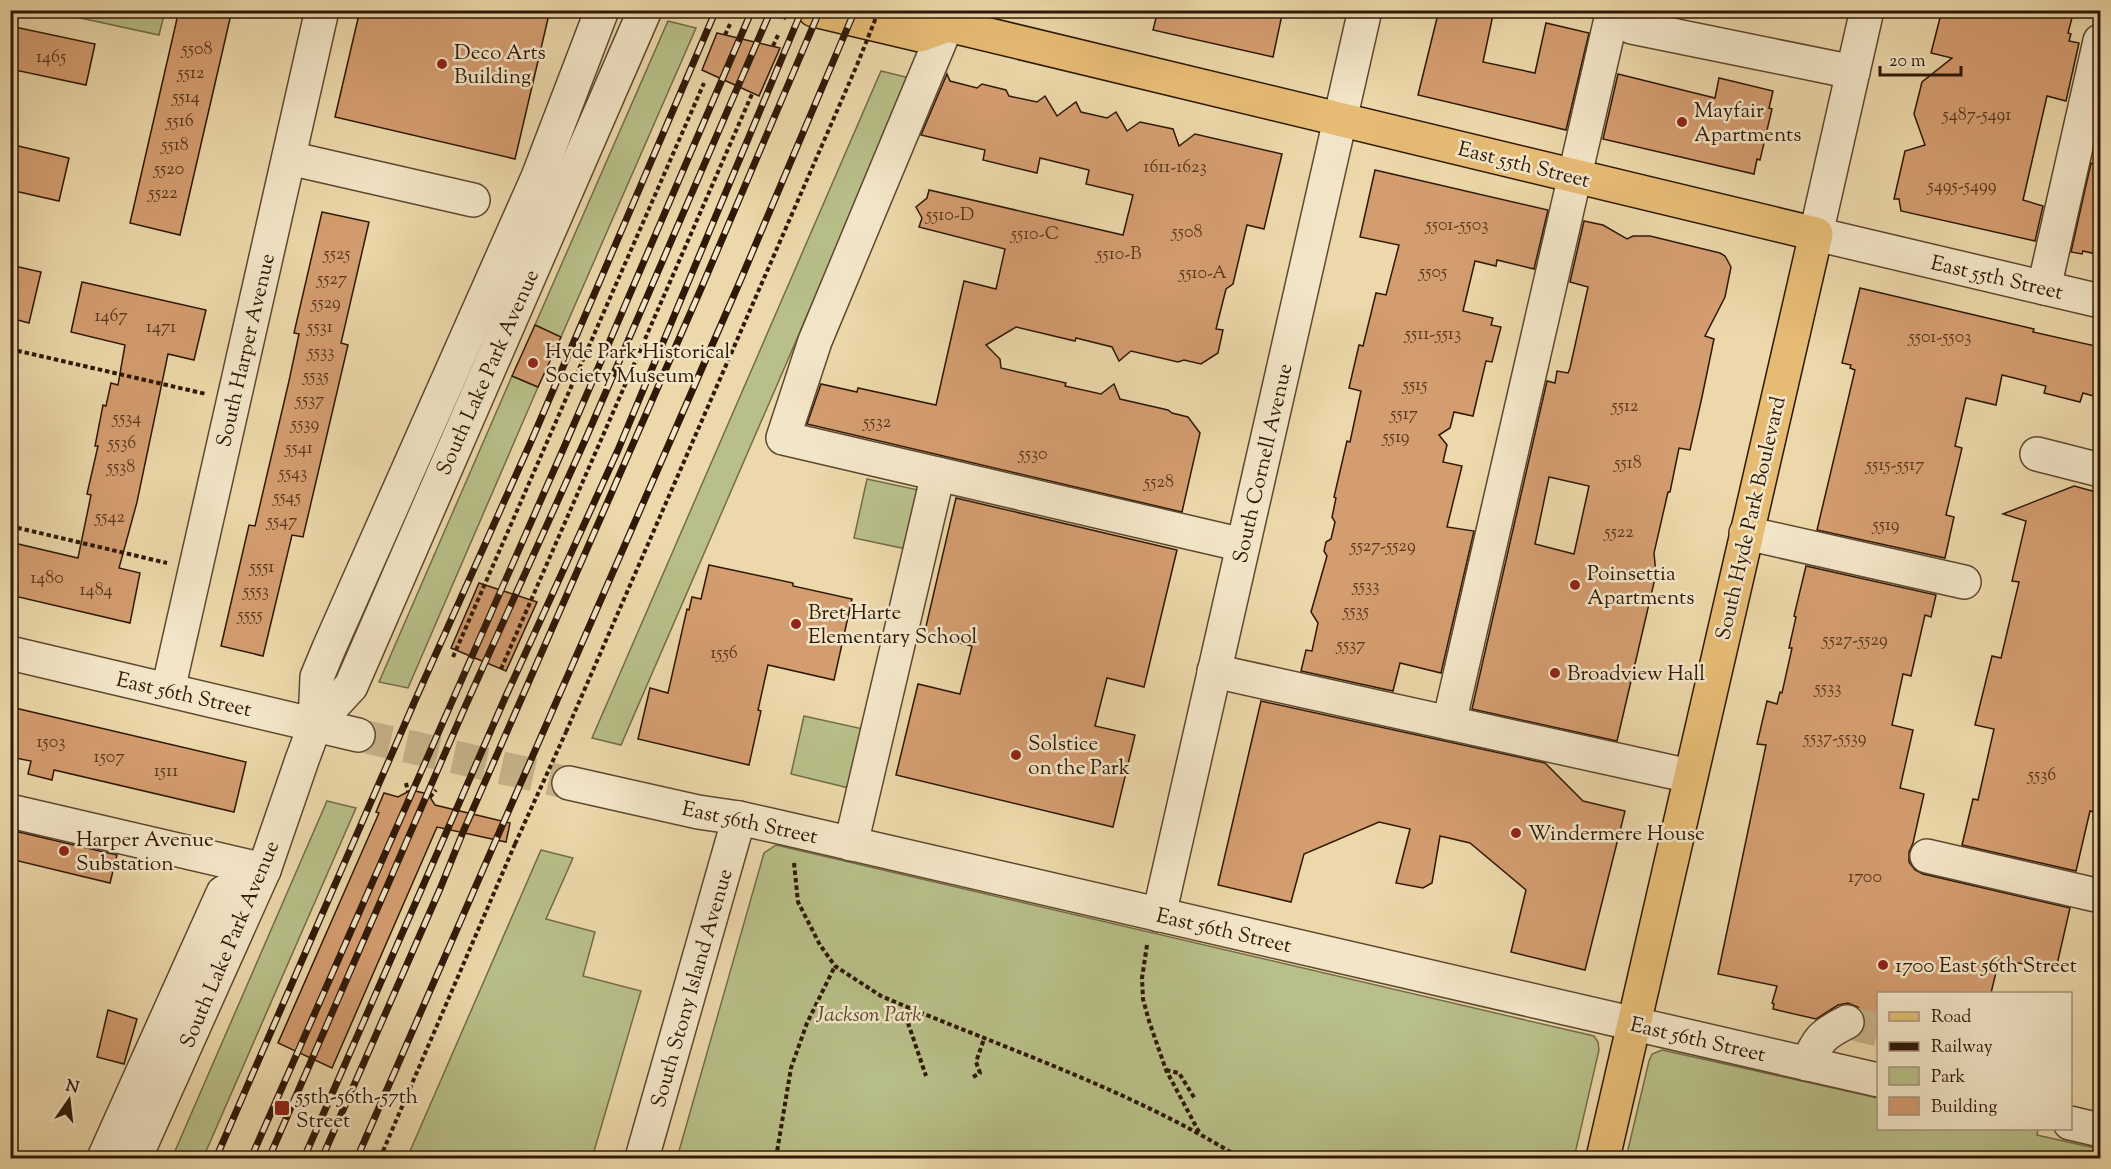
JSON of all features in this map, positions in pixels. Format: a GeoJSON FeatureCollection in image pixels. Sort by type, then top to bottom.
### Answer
{"type":"FeatureCollection","features":[{"type":"Feature","properties":{"kind":"main road"},"geometry":{"type":"LineString","coordinates":[[814,10],[920,35],[944,15]]}},
{"type":"Feature","properties":{"kind":"main road","name":"East 55th Street"},"geometry":{"type":"LineString","coordinates":[[944,15],[1340,119],[1816,234]]}},
{"type":"Feature","properties":{"kind":"main road","name":"South Hyde Park Boulevard"},"geometry":{"type":"LineString","coordinates":[[1603,1158],[1816,234]]}},
{"type":"Feature","properties":{"kind":"street","name":"South Harper Avenue"},"geometry":{"type":"LineString","coordinates":[[168,690],[322,10]]}},
{"type":"Feature","properties":{"kind":"street","name":"South Lake Park Avenue"},"geometry":{"type":"LineString","coordinates":[[135,1158],[264,870],[315,725],[317,677],[538,177],[602,10]]}},
{"type":"Feature","properties":{"kind":"street","name":"South Lake Park Avenue"},"geometry":{"type":"LineString","coordinates":[[315,725],[351,686],[645,10]]}},
{"type":"Feature","properties":{"kind":"street","name":"South Cornell Avenue"},"geometry":{"type":"LineString","coordinates":[[1159,915],[1365,10]]}},
{"type":"Feature","properties":{"kind":"street","name":"South Hyde Park Boulevard"},"geometry":{"type":"LineString","coordinates":[[1816,234],[1867,10]]}},
{"type":"Feature","properties":{"kind":"street"},"geometry":{"type":"LineString","coordinates":[[944,15],[815,341],[783,438],[1243,545]]}},
{"type":"Feature","properties":{"kind":"street"},"geometry":{"type":"LineString","coordinates":[[1449,723],[1574,176],[1622,19],[1853,72]]}},
{"type":"Feature","properties":{"kind":"street"},"geometry":{"type":"LineString","coordinates":[[2043,288],[2100,42]]}},
{"type":"Feature","properties":{"kind":"street"},"geometry":{"type":"LineString","coordinates":[[289,158],[473,200]]}},
{"type":"Feature","properties":{"kind":"street","name":"East 55th Street"},"geometry":{"type":"LineString","coordinates":[[1816,234],[2100,301]]}},
{"type":"Feature","properties":{"kind":"street"},"geometry":{"type":"LineString","coordinates":[[2037,454],[2100,471]]}},
{"type":"Feature","properties":{"kind":"street"},"geometry":{"type":"LineString","coordinates":[[851,844],[938,474]]}},
{"type":"Feature","properties":{"kind":"street"},"geometry":{"type":"LineString","coordinates":[[1746,533],[1964,582]]}},
{"type":"Feature","properties":{"kind":"street","name":"East 56th Street"},"geometry":{"type":"LineString","coordinates":[[10,653],[358,735]]}},
{"type":"Feature","properties":{"kind":"street"},"geometry":{"type":"LineString","coordinates":[[1214,671],[1690,776]]}},
{"type":"Feature","properties":{"kind":"street","name":"East 56th Street"},"geometry":{"type":"LineString","coordinates":[[569,783],[698,812],[739,818],[1877,1080]]}},
{"type":"Feature","properties":{"kind":"street"},"geometry":{"type":"LineString","coordinates":[[10,811],[264,870]]}},
{"type":"Feature","properties":{"kind":"street","name":"South Stony Island Avenue"},"geometry":{"type":"LineString","coordinates":[[642,1158],[739,818]]}},
{"type":"Feature","properties":{"kind":"street"},"geometry":{"type":"LineString","coordinates":[[1927,856],[2100,896]]}},
{"type":"Feature","properties":{"kind":"street"},"geometry":{"type":"LineString","coordinates":[[104,1158],[223,893],[264,870]]}},
{"type":"Feature","properties":{"kind":"street"},"geometry":{"type":"LineString","coordinates":[[1807,1064],[1819,1039],[1830,1030],[1847,1022]]}},
{"type":"Feature","properties":{"kind":"path"},"geometry":{"type":"LineString","coordinates":[[380,1158],[879,10]]}},
{"type":"Feature","properties":{"kind":"path"},"geometry":{"type":"LineString","coordinates":[[725,35],[731,22]]}},
{"type":"Feature","properties":{"kind":"path"},"geometry":{"type":"LineString","coordinates":[[773,46],[779,33]]}},
{"type":"Feature","properties":{"kind":"path"},"geometry":{"type":"LineString","coordinates":[[453,657],[704,83]]}},
{"type":"Feature","properties":{"kind":"path"},"geometry":{"type":"LineString","coordinates":[[501,669],[752,94]]}},
{"type":"Feature","properties":{"kind":"path"},"geometry":{"type":"LineString","coordinates":[[10,349],[207,395]]}},
{"type":"Feature","properties":{"kind":"path"},"geometry":{"type":"LineString","coordinates":[[10,526],[168,563]]}},
{"type":"Feature","properties":{"kind":"path"},"geometry":{"type":"LineString","coordinates":[[406,783],[408,792]]}},
{"type":"Feature","properties":{"kind":"path"},"geometry":{"type":"LineString","coordinates":[[430,797],[436,790]]}},
{"type":"Feature","properties":{"kind":"path"},"geometry":{"type":"LineString","coordinates":[[794,863],[798,902],[820,945],[835,966],[880,996],[1079,1078],[1200,1133],[1240,1158]]}},
{"type":"Feature","properties":{"kind":"path"},"geometry":{"type":"LineString","coordinates":[[1147,945],[1142,978],[1143,999],[1149,1021],[1166,1070],[1200,1133]]}},
{"type":"Feature","properties":{"kind":"path"},"geometry":{"type":"LineString","coordinates":[[776,1158],[791,1068],[807,1023],[835,966]]}},
{"type":"Feature","properties":{"kind":"path"},"geometry":{"type":"LineString","coordinates":[[910,1009],[906,1017],[926,1076]]}},
{"type":"Feature","properties":{"kind":"path"},"geometry":{"type":"LineString","coordinates":[[973,1077],[980,1073],[976,1062],[984,1039]]}},
{"type":"Feature","properties":{"kind":"path"},"geometry":{"type":"LineString","coordinates":[[1166,1070],[1179,1073],[1195,1099]]}},
{"type":"Feature","properties":{"kind":"green space"},"geometry":{"type":"Polygon","coordinates":[[[48,11],[165,11],[159,35],[48,11]]]}},
{"type":"Feature","properties":{"kind":"green space"},"geometry":{"type":"Polygon","coordinates":[[[668,21],[696,28],[561,337],[535,325],[668,21]]]}},
{"type":"Feature","properties":{"kind":"green space"},"geometry":{"type":"Polygon","coordinates":[[[881,71],[910,78],[621,745],[592,738],[881,71]]]}},
{"type":"Feature","properties":{"kind":"green space"},"geometry":{"type":"Polygon","coordinates":[[[512,376],[538,387],[408,688],[379,682],[512,376]]]}},
{"type":"Feature","properties":{"kind":"green space"},"geometry":{"type":"Polygon","coordinates":[[[867,479],[923,491],[911,550],[854,538],[867,479]]]}},
{"type":"Feature","properties":{"kind":"green space"},"geometry":{"type":"Polygon","coordinates":[[[804,716],[863,729],[849,788],[791,774],[804,716]]]}},
{"type":"Feature","properties":{"kind":"green space"},"geometry":{"type":"Polygon","coordinates":[[[327,801],[356,808],[203,1158],[172,1158],[327,801]]]}},
{"type":"Feature","properties":{"kind":"green space","name":"Jackson Park"},"geometry":{"type":"Polygon","coordinates":[[[776,845],[1594,1036],[1599,1050],[1574,1158],[677,1158],[764,853],[776,845]]]}},
{"type":"Feature","properties":{"kind":"green space"},"geometry":{"type":"Polygon","coordinates":[[[541,850],[573,858],[546,919],[595,932],[583,976],[641,991],[592,1158],[407,1158],[541,850]]]}},
{"type":"Feature","properties":{"kind":"green space"},"geometry":{"type":"Polygon","coordinates":[[[1662,1050],[1877,1098],[1877,1130],[2038,1130],[2037,1135],[2100,1149],[2100,1158],[1626,1158],[1652,1054],[1662,1050]]]}},
{"type":"Feature","properties":{"kind":"building"},"geometry":{"type":"Polygon","coordinates":[[[179,10],[232,10],[180,235],[130,223],[179,10]]]}},
{"type":"Feature","properties":{"kind":"building","name":"Deco Arts Building"},"geometry":{"type":"Polygon","coordinates":[[[360,10],[550,10],[515,159],[335,117],[360,10]]]}},
{"type":"Feature","properties":{"kind":"building"},"geometry":{"type":"Polygon","coordinates":[[[1158,10],[1283,10],[1273,57],[1153,30],[1158,10]]]}},
{"type":"Feature","properties":{"kind":"building"},"geometry":{"type":"Polygon","coordinates":[[[1439,10],[1494,10],[1483,62],[1535,73],[1546,23],[1589,33],[1566,130],[1418,95],[1439,10]]]}},
{"type":"Feature","properties":{"kind":"building"},"geometry":{"type":"Polygon","coordinates":[[[1942,10],[2074,10],[2068,33],[2071,34],[2069,41],[2079,43],[2066,101],[2047,96],[2023,200],[2043,206],[2035,241],[1901,211],[1899,199],[1894,199],[1905,151],[1925,145],[1914,114],[1922,82],[1952,58],[1931,53],[1942,10]]]}},
{"type":"Feature","properties":{"kind":"building"},"geometry":{"type":"Polygon","coordinates":[[[10,26],[95,44],[86,85],[10,69],[10,26]]]}},
{"type":"Feature","properties":{"kind":"building"},"geometry":{"type":"Polygon","coordinates":[[[717,33],[780,48],[759,96],[702,70],[717,33]]]}},
{"type":"Feature","properties":{"kind":"building"},"geometry":{"type":"Polygon","coordinates":[[[947,74],[950,81],[977,88],[982,84],[1006,90],[1009,96],[1037,102],[1045,96],[1057,116],[1076,102],[1081,112],[1107,118],[1116,112],[1127,131],[1140,122],[1173,129],[1179,146],[1195,134],[1282,154],[1264,229],[1247,225],[1233,284],[1226,289],[1216,329],[1223,330],[1218,353],[1201,364],[1184,360],[1178,362],[1131,351],[1119,361],[1112,347],[1016,327],[986,345],[1000,359],[1001,368],[1066,383],[1065,386],[1101,394],[1114,384],[1120,399],[1188,417],[1200,433],[1182,512],[807,424],[821,384],[857,392],[858,388],[936,405],[964,281],[996,289],[1005,249],[919,227],[922,218],[916,207],[927,198],[929,190],[1123,235],[1133,195],[1086,184],[1089,170],[1040,158],[1037,173],[983,160],[985,150],[921,135],[947,74]]]}},
{"type":"Feature","properties":{"kind":"building","name":"Mayfair Apartments"},"geometry":{"type":"Polygon","coordinates":[[[1618,74],[1715,98],[1719,78],[1773,91],[1769,108],[1772,109],[1760,160],[1757,159],[1754,174],[1603,139],[1618,74]]]}},
{"type":"Feature","properties":{"kind":"building"},"geometry":{"type":"Polygon","coordinates":[[[10,144],[69,158],[59,201],[10,190],[10,144]]]}},
{"type":"Feature","properties":{"kind":"building"},"geometry":{"type":"Polygon","coordinates":[[[2091,163],[2100,166],[2100,255],[2083,251],[2082,254],[2071,252],[2091,163]]]}},
{"type":"Feature","properties":{"kind":"building"},"geometry":{"type":"Polygon","coordinates":[[[1375,170],[1548,210],[1534,269],[1497,260],[1496,266],[1475,261],[1463,311],[1493,318],[1491,325],[1501,327],[1492,362],[1486,361],[1473,416],[1454,412],[1450,428],[1439,435],[1447,445],[1443,462],[1462,466],[1447,527],[1474,531],[1441,673],[1400,663],[1393,691],[1301,671],[1306,650],[1312,651],[1318,623],[1311,612],[1327,556],[1324,551],[1326,542],[1331,539],[1335,522],[1332,517],[1336,498],[1334,497],[1347,441],[1350,442],[1361,391],[1349,388],[1359,345],[1363,346],[1376,293],[1386,295],[1399,245],[1360,237],[1375,170]]]}},
{"type":"Feature","properties":{"kind":"building"},"geometry":{"type":"Polygon","coordinates":[[[322,212],[369,222],[341,343],[348,345],[303,537],[292,535],[263,656],[221,646],[249,525],[255,526],[289,381],[299,334],[294,333],[322,212]]]}},
{"type":"Feature","properties":{"kind":"building"},"geometry":{"type":"Polygon","coordinates":[[[1584,221],[1603,225],[1627,239],[1633,236],[1650,236],[1720,253],[1725,256],[1731,267],[1725,297],[1705,336],[1714,339],[1702,397],[1690,450],[1679,448],[1670,492],[1668,492],[1654,553],[1656,574],[1617,741],[1472,709],[1547,381],[1555,383],[1557,371],[1568,373],[1570,368],[1588,287],[1570,282],[1584,221]],[[1549,477],[1535,544],[1574,554],[1589,486],[1549,477]]]}},
{"type":"Feature","properties":{"kind":"building"},"geometry":{"type":"Polygon","coordinates":[[[10,265],[41,272],[29,323],[10,318],[10,265]]]}},
{"type":"Feature","properties":{"kind":"building"},"geometry":{"type":"Polygon","coordinates":[[[82,282],[206,310],[194,360],[168,354],[137,502],[119,568],[140,573],[130,623],[10,595],[10,576],[18,544],[78,558],[91,495],[87,494],[98,446],[95,446],[103,405],[106,406],[111,383],[118,385],[125,345],[71,332],[82,282]]]}},
{"type":"Feature","properties":{"kind":"building"},"geometry":{"type":"Polygon","coordinates":[[[1860,288],[2100,347],[2100,398],[2083,393],[2080,402],[2044,393],[2046,386],[2002,375],[1996,405],[1966,398],[1955,446],[1962,448],[1946,515],[1954,517],[1945,558],[1817,530],[1855,370],[1850,368],[1851,365],[1842,363],[1860,288]]]}},
{"type":"Feature","properties":{"kind":"building","name":"Hyde Park Historical Society Museum"},"geometry":{"type":"Polygon","coordinates":[[[535,325],[561,337],[538,387],[512,376],[535,325]]]}},
{"type":"Feature","properties":{"kind":"building"},"geometry":{"type":"Polygon","coordinates":[[[2074,486],[2100,493],[2100,782],[2094,812],[2090,811],[2076,871],[1962,845],[1973,799],[1978,800],[1994,729],[1975,725],[1992,656],[2001,658],[2019,582],[2012,581],[2026,521],[2003,514],[2074,486]]]}},
{"type":"Feature","properties":{"kind":"building"},"geometry":{"type":"Polygon","coordinates":[[[956,498],[1177,550],[1144,687],[1107,678],[1095,726],[1135,735],[1113,827],[896,775],[918,684],[960,694],[972,646],[924,635],[956,498]]]}},
{"type":"Feature","properties":{"kind":"building"},"geometry":{"type":"Polygon","coordinates":[[[709,565],[793,583],[793,586],[852,599],[834,680],[768,665],[749,765],[638,739],[650,688],[668,693],[687,609],[689,610],[692,597],[701,599],[709,565]]]}},
{"type":"Feature","properties":{"kind":"building"},"geometry":{"type":"Polygon","coordinates":[[[1806,566],[1936,595],[1931,617],[1925,615],[1911,676],[1903,674],[1892,725],[1913,730],[1900,788],[1924,794],[1909,852],[1909,862],[1915,870],[1923,874],[2070,908],[2056,969],[1999,960],[1991,992],[1877,992],[1877,1021],[1865,1018],[1858,1007],[1848,1003],[1838,1005],[1816,1019],[1773,1009],[1774,1004],[1772,1003],[1777,986],[1718,974],[1766,745],[1757,744],[1767,701],[1777,704],[1780,692],[1782,693],[1792,648],[1789,648],[1796,617],[1794,616],[1806,566]]]}},
{"type":"Feature","properties":{"kind":"building"},"geometry":{"type":"Polygon","coordinates":[[[479,583],[537,602],[506,671],[451,648],[479,583]]]}},
{"type":"Feature","properties":{"kind":"building","name":"Windermere House"},"geometry":{"type":"Polygon","coordinates":[[[1261,701],[1545,763],[1583,801],[1625,811],[1585,970],[1511,952],[1526,890],[1470,843],[1440,836],[1432,883],[1423,888],[1396,883],[1410,829],[1379,822],[1304,854],[1291,902],[1218,885],[1261,701]]]}},
{"type":"Feature","properties":{"kind":"building"},"geometry":{"type":"Polygon","coordinates":[[[15,708],[246,762],[234,812],[54,770],[52,780],[28,774],[31,761],[10,757],[10,724],[15,708]]]}},
{"type":"Feature","properties":{"kind":"building"},"geometry":{"type":"Polygon","coordinates":[[[411,790],[428,794],[435,805],[510,823],[506,842],[437,827],[332,1068],[278,1043],[379,813],[376,812],[384,793],[398,797],[411,790]]]}},
{"type":"Feature","properties":{"kind":"building","name":"Harper Avenue Substation"},"geometry":{"type":"Polygon","coordinates":[[[10,830],[117,855],[110,883],[10,859],[10,830]]]}},
{"type":"Feature","properties":{"kind":"building"},"geometry":{"type":"Polygon","coordinates":[[[108,1010],[137,1019],[124,1064],[97,1057],[108,1010]]]}},
{"type":"Feature","properties":{"kind":"tunnel"},"geometry":{"type":"LineString","coordinates":[[358,735],[569,783]]}},
{"type":"Feature","properties":{"kind":"tunnel"},"geometry":{"type":"LineString","coordinates":[[1847,1022],[1877,1030]]}},
{"type":"Feature","properties":{"kind":"railway"},"geometry":{"type":"LineString","coordinates":[[216,1158],[417,696],[533,437],[716,10]]}},
{"type":"Feature","properties":{"kind":"railway"},"geometry":{"type":"LineString","coordinates":[[251,1158],[565,445],[752,10]]}},
{"type":"Feature","properties":{"kind":"railway"},"geometry":{"type":"LineString","coordinates":[[269,1158],[465,707],[586,438],[771,10]]}},
{"type":"Feature","properties":{"kind":"railway"},"geometry":{"type":"LineString","coordinates":[[304,1158],[505,698],[618,450],[802,10]]}},
{"type":"Feature","properties":{"kind":"railway"},"geometry":{"type":"LineString","coordinates":[[322,1158],[820,10]]}},
{"type":"Feature","properties":{"kind":"railway"},"geometry":{"type":"LineString","coordinates":[[357,1158],[741,279],[855,10]]}},
{"type":"Feature","properties":{"kind":"place","name":"Deco Arts Building"},"geometry":{"type":"Point","coordinates":[442,64]}},
{"type":"Feature","properties":{"kind":"place","name":"Mayfair Apartments"},"geometry":{"type":"Point","coordinates":[1682,122]}},
{"type":"Feature","properties":{"kind":"place","name":"Hyde Park Historical Society Museum"},"geometry":{"type":"Point","coordinates":[533,363]}},
{"type":"Feature","properties":{"kind":"place","name":"Poinsettia Apartments"},"geometry":{"type":"Point","coordinates":[1575,585]}},
{"type":"Feature","properties":{"kind":"place","name":"Bret Harte Elementary School"},"geometry":{"type":"Point","coordinates":[796,624]}},
{"type":"Feature","properties":{"kind":"place","name":"Broadview Hall"},"geometry":{"type":"Point","coordinates":[1555,673]}},
{"type":"Feature","properties":{"kind":"place","name":"Solstice on the Park"},"geometry":{"type":"Point","coordinates":[1016,755]}},
{"type":"Feature","properties":{"kind":"place","name":"Windermere House"},"geometry":{"type":"Point","coordinates":[1516,833]}},
{"type":"Feature","properties":{"kind":"place","name":"Harper Avenue Substation"},"geometry":{"type":"Point","coordinates":[64,851]}},
{"type":"Feature","properties":{"kind":"place","name":"1700 East 56th Street"},"geometry":{"type":"Point","coordinates":[1883,965]}},
{"type":"Feature","properties":{"kind":"place","name":"55th-56th-57th Street"},"geometry":{"type":"Point","coordinates":[282,1108]}}]}
